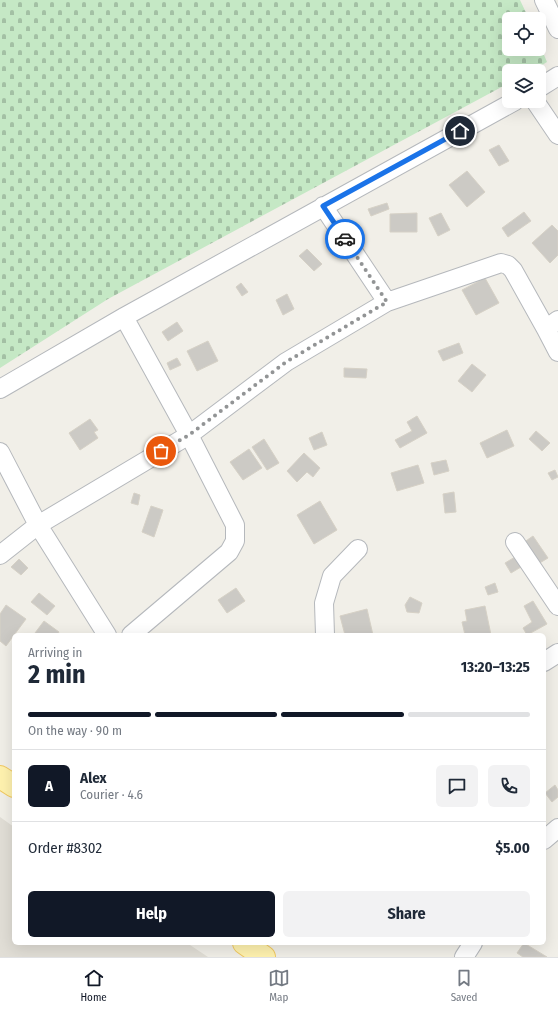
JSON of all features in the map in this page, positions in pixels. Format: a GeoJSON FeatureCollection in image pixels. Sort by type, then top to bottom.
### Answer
{"type":"FeatureCollection","features":[{"type":"Feature","properties":{"kind":"main road"},"geometry":{"type":"LineString","coordinates":[[0,777],[12,785]]}},
{"type":"Feature","properties":{"kind":"street"},"geometry":{"type":"LineString","coordinates":[[544,0],[558,29]]}},
{"type":"Feature","properties":{"kind":"street"},"geometry":{"type":"LineString","coordinates":[[546,84],[558,76]]}},
{"type":"Feature","properties":{"kind":"street"},"geometry":{"type":"LineString","coordinates":[[0,389],[124,317],[502,108]]}},
{"type":"Feature","properties":{"kind":"street"},"geometry":{"type":"LineString","coordinates":[[540,108],[558,135]]}},
{"type":"Feature","properties":{"kind":"street"},"geometry":{"type":"LineString","coordinates":[[323,206],[387,302]]}},
{"type":"Feature","properties":{"kind":"street"},"geometry":{"type":"LineString","coordinates":[[0,556],[38,525],[189,435],[286,362],[387,302],[501,262],[508,265],[513,270],[552,324],[558,352]]}},
{"type":"Feature","properties":{"kind":"street"},"geometry":{"type":"LineString","coordinates":[[124,317],[189,435],[235,525],[235,541],[229,552],[133,633]]}},
{"type":"Feature","properties":{"kind":"street"},"geometry":{"type":"LineString","coordinates":[[0,452],[38,525],[106,633]]}},
{"type":"Feature","properties":{"kind":"street"},"geometry":{"type":"LineString","coordinates":[[515,542],[558,606]]}},
{"type":"Feature","properties":{"kind":"street"},"geometry":{"type":"LineString","coordinates":[[324,633],[324,603],[332,576],[358,549]]}},
{"type":"Feature","properties":{"kind":"street"},"geometry":{"type":"LineString","coordinates":[[546,661],[558,653]]}},
{"type":"Feature","properties":{"kind":"street"},"geometry":{"type":"LineString","coordinates":[[546,838],[558,828]]}},
{"type":"Feature","properties":{"kind":"street"},"geometry":{"type":"LineString","coordinates":[[464,957],[472,945]]}},
{"type":"Feature","properties":{"kind":"shaded area"},"geometry":{"type":"Polygon","coordinates":[[[0,817],[12,826],[12,945],[190,945],[208,957],[0,957],[0,817]]]}},
{"type":"Feature","properties":{"kind":"green space"},"geometry":{"type":"Polygon","coordinates":[[[0,0],[520,0],[526,12],[502,12],[502,56],[544,56],[547,62],[544,64],[502,64],[502,87],[108,299],[0,368],[0,0]]]}},
{"type":"Feature","properties":{"kind":"building"},"geometry":{"type":"Polygon","coordinates":[[[499,145],[509,161],[499,166],[489,150],[499,145]]]}},
{"type":"Feature","properties":{"kind":"building"},"geometry":{"type":"Polygon","coordinates":[[[467,171],[485,192],[467,207],[449,185],[467,171]]]}},
{"type":"Feature","properties":{"kind":"building"},"geometry":{"type":"Polygon","coordinates":[[[387,203],[389,209],[371,216],[368,209],[387,203]]]}},
{"type":"Feature","properties":{"kind":"building"},"geometry":{"type":"Polygon","coordinates":[[[524,212],[531,221],[508,237],[502,228],[524,212]]]}},
{"type":"Feature","properties":{"kind":"building"},"geometry":{"type":"Polygon","coordinates":[[[417,213],[417,232],[390,232],[390,214],[417,213]]]}},
{"type":"Feature","properties":{"kind":"building"},"geometry":{"type":"Polygon","coordinates":[[[441,213],[450,230],[438,236],[429,218],[441,213]]]}},
{"type":"Feature","properties":{"kind":"building"},"geometry":{"type":"Polygon","coordinates":[[[552,225],[558,231],[558,255],[550,263],[532,243],[552,225]]]}},
{"type":"Feature","properties":{"kind":"building"},"geometry":{"type":"Polygon","coordinates":[[[307,249],[322,264],[314,271],[299,256],[307,249]]]}},
{"type":"Feature","properties":{"kind":"building"},"geometry":{"type":"Polygon","coordinates":[[[485,278],[499,303],[476,315],[462,290],[485,278]]]}},
{"type":"Feature","properties":{"kind":"building"},"geometry":{"type":"Polygon","coordinates":[[[241,283],[248,292],[242,296],[236,287],[241,283]]]}},
{"type":"Feature","properties":{"kind":"building"},"geometry":{"type":"Polygon","coordinates":[[[287,294],[294,309],[283,315],[276,300],[287,294]]]}},
{"type":"Feature","properties":{"kind":"building"},"geometry":{"type":"Polygon","coordinates":[[[177,322],[183,331],[168,341],[162,332],[177,322]]]}},
{"type":"Feature","properties":{"kind":"building"},"geometry":{"type":"Polygon","coordinates":[[[208,341],[218,361],[197,371],[187,351],[208,341]]]}},
{"type":"Feature","properties":{"kind":"building"},"geometry":{"type":"Polygon","coordinates":[[[459,343],[463,353],[443,361],[438,351],[459,343]]]}},
{"type":"Feature","properties":{"kind":"building"},"geometry":{"type":"Polygon","coordinates":[[[177,358],[181,365],[170,370],[167,363],[177,358]]]}},
{"type":"Feature","properties":{"kind":"building"},"geometry":{"type":"Polygon","coordinates":[[[472,364],[486,375],[472,392],[458,381],[472,364]]]}},
{"type":"Feature","properties":{"kind":"building"},"geometry":{"type":"Polygon","coordinates":[[[344,368],[367,369],[366,378],[344,377],[344,368]]]}},
{"type":"Feature","properties":{"kind":"building"},"geometry":{"type":"Polygon","coordinates":[[[417,416],[427,433],[400,448],[395,440],[412,431],[407,422],[417,416]]]}},
{"type":"Feature","properties":{"kind":"building"},"geometry":{"type":"Polygon","coordinates":[[[90,419],[98,430],[94,432],[98,438],[80,450],[69,433],[90,419]]]}},
{"type":"Feature","properties":{"kind":"building"},"geometry":{"type":"Polygon","coordinates":[[[507,430],[514,446],[487,458],[480,443],[507,430]]]}},
{"type":"Feature","properties":{"kind":"building"},"geometry":{"type":"Polygon","coordinates":[[[536,431],[550,443],[542,451],[529,439],[536,431]]]}},
{"type":"Feature","properties":{"kind":"building"},"geometry":{"type":"Polygon","coordinates":[[[322,432],[327,445],[314,450],[309,438],[322,432]]]}},
{"type":"Feature","properties":{"kind":"building"},"geometry":{"type":"Polygon","coordinates":[[[264,439],[279,463],[267,470],[252,447],[264,439]]]}},
{"type":"Feature","properties":{"kind":"building"},"geometry":{"type":"Polygon","coordinates":[[[249,449],[262,468],[243,480],[230,462],[249,449]]]}},
{"type":"Feature","properties":{"kind":"building"},"geometry":{"type":"Polygon","coordinates":[[[304,453],[320,468],[313,477],[307,472],[297,482],[287,471],[304,453]]]}},
{"type":"Feature","properties":{"kind":"building"},"geometry":{"type":"Polygon","coordinates":[[[446,460],[449,471],[434,475],[431,463],[446,460]]]}},
{"type":"Feature","properties":{"kind":"building"},"geometry":{"type":"Polygon","coordinates":[[[418,465],[424,483],[397,491],[391,473],[418,465]]]}},
{"type":"Feature","properties":{"kind":"building"},"geometry":{"type":"Polygon","coordinates":[[[555,470],[558,477],[552,480],[548,473],[555,470]]]}},
{"type":"Feature","properties":{"kind":"building"},"geometry":{"type":"Polygon","coordinates":[[[454,492],[456,512],[445,513],[443,494],[454,492]]]}},
{"type":"Feature","properties":{"kind":"building"},"geometry":{"type":"Polygon","coordinates":[[[134,493],[140,495],[138,505],[131,503],[134,493]]]}},
{"type":"Feature","properties":{"kind":"building"},"geometry":{"type":"Polygon","coordinates":[[[320,501],[337,530],[314,544],[297,515],[320,501]]]}},
{"type":"Feature","properties":{"kind":"building"},"geometry":{"type":"Polygon","coordinates":[[[151,506],[163,510],[154,537],[142,532],[151,506]]]}},
{"type":"Feature","properties":{"kind":"building"},"geometry":{"type":"Polygon","coordinates":[[[533,536],[548,558],[538,564],[523,543],[533,536]]]}},
{"type":"Feature","properties":{"kind":"building"},"geometry":{"type":"Polygon","coordinates":[[[515,557],[521,567],[511,573],[505,563],[515,557]]]}},
{"type":"Feature","properties":{"kind":"building"},"geometry":{"type":"Polygon","coordinates":[[[19,559],[28,568],[21,575],[11,567],[19,559]]]}},
{"type":"Feature","properties":{"kind":"building"},"geometry":{"type":"Polygon","coordinates":[[[495,583],[498,592],[488,595],[485,587],[495,583]]]}},
{"type":"Feature","properties":{"kind":"building"},"geometry":{"type":"Polygon","coordinates":[[[236,588],[245,601],[227,613],[218,600],[236,588]]]}},
{"type":"Feature","properties":{"kind":"building"},"geometry":{"type":"Polygon","coordinates":[[[39,593],[55,606],[47,615],[31,602],[39,593]]]}},
{"type":"Feature","properties":{"kind":"building"},"geometry":{"type":"Polygon","coordinates":[[[410,597],[422,603],[419,613],[407,612],[405,605],[410,597]]]}},
{"type":"Feature","properties":{"kind":"building"},"geometry":{"type":"Polygon","coordinates":[[[533,601],[547,624],[531,633],[526,633],[523,628],[532,622],[524,606],[533,601]]]}},
{"type":"Feature","properties":{"kind":"building"},"geometry":{"type":"Polygon","coordinates":[[[6,605],[26,619],[16,633],[12,633],[12,638],[6,646],[0,641],[0,614],[6,605]]]}},
{"type":"Feature","properties":{"kind":"building"},"geometry":{"type":"Polygon","coordinates":[[[485,606],[491,633],[465,633],[462,622],[467,621],[465,610],[485,606]]]}},
{"type":"Feature","properties":{"kind":"building"},"geometry":{"type":"Polygon","coordinates":[[[367,609],[373,633],[344,633],[340,616],[367,609]]]}},
{"type":"Feature","properties":{"kind":"building"},"geometry":{"type":"Polygon","coordinates":[[[44,621],[59,632],[58,633],[35,633],[44,621]]]}},
{"type":"Feature","properties":{"kind":"building"},"geometry":{"type":"Polygon","coordinates":[[[555,785],[558,790],[558,797],[552,802],[546,792],[555,785]]]}},
{"type":"Feature","properties":{"kind":"building"},"geometry":{"type":"Polygon","coordinates":[[[523,945],[527,945],[547,957],[523,957],[517,953],[523,945]]]}},
{"type":"Feature","properties":{"kind":"way so far"},"geometry":{"type":"LineString","coordinates":[[161,451],[189,435],[286,362],[387,302],[345,239]]}},
{"type":"Feature","properties":{"kind":"route"},"geometry":{"type":"LineString","coordinates":[[345,239],[323,206],[460,131]]}}]}
